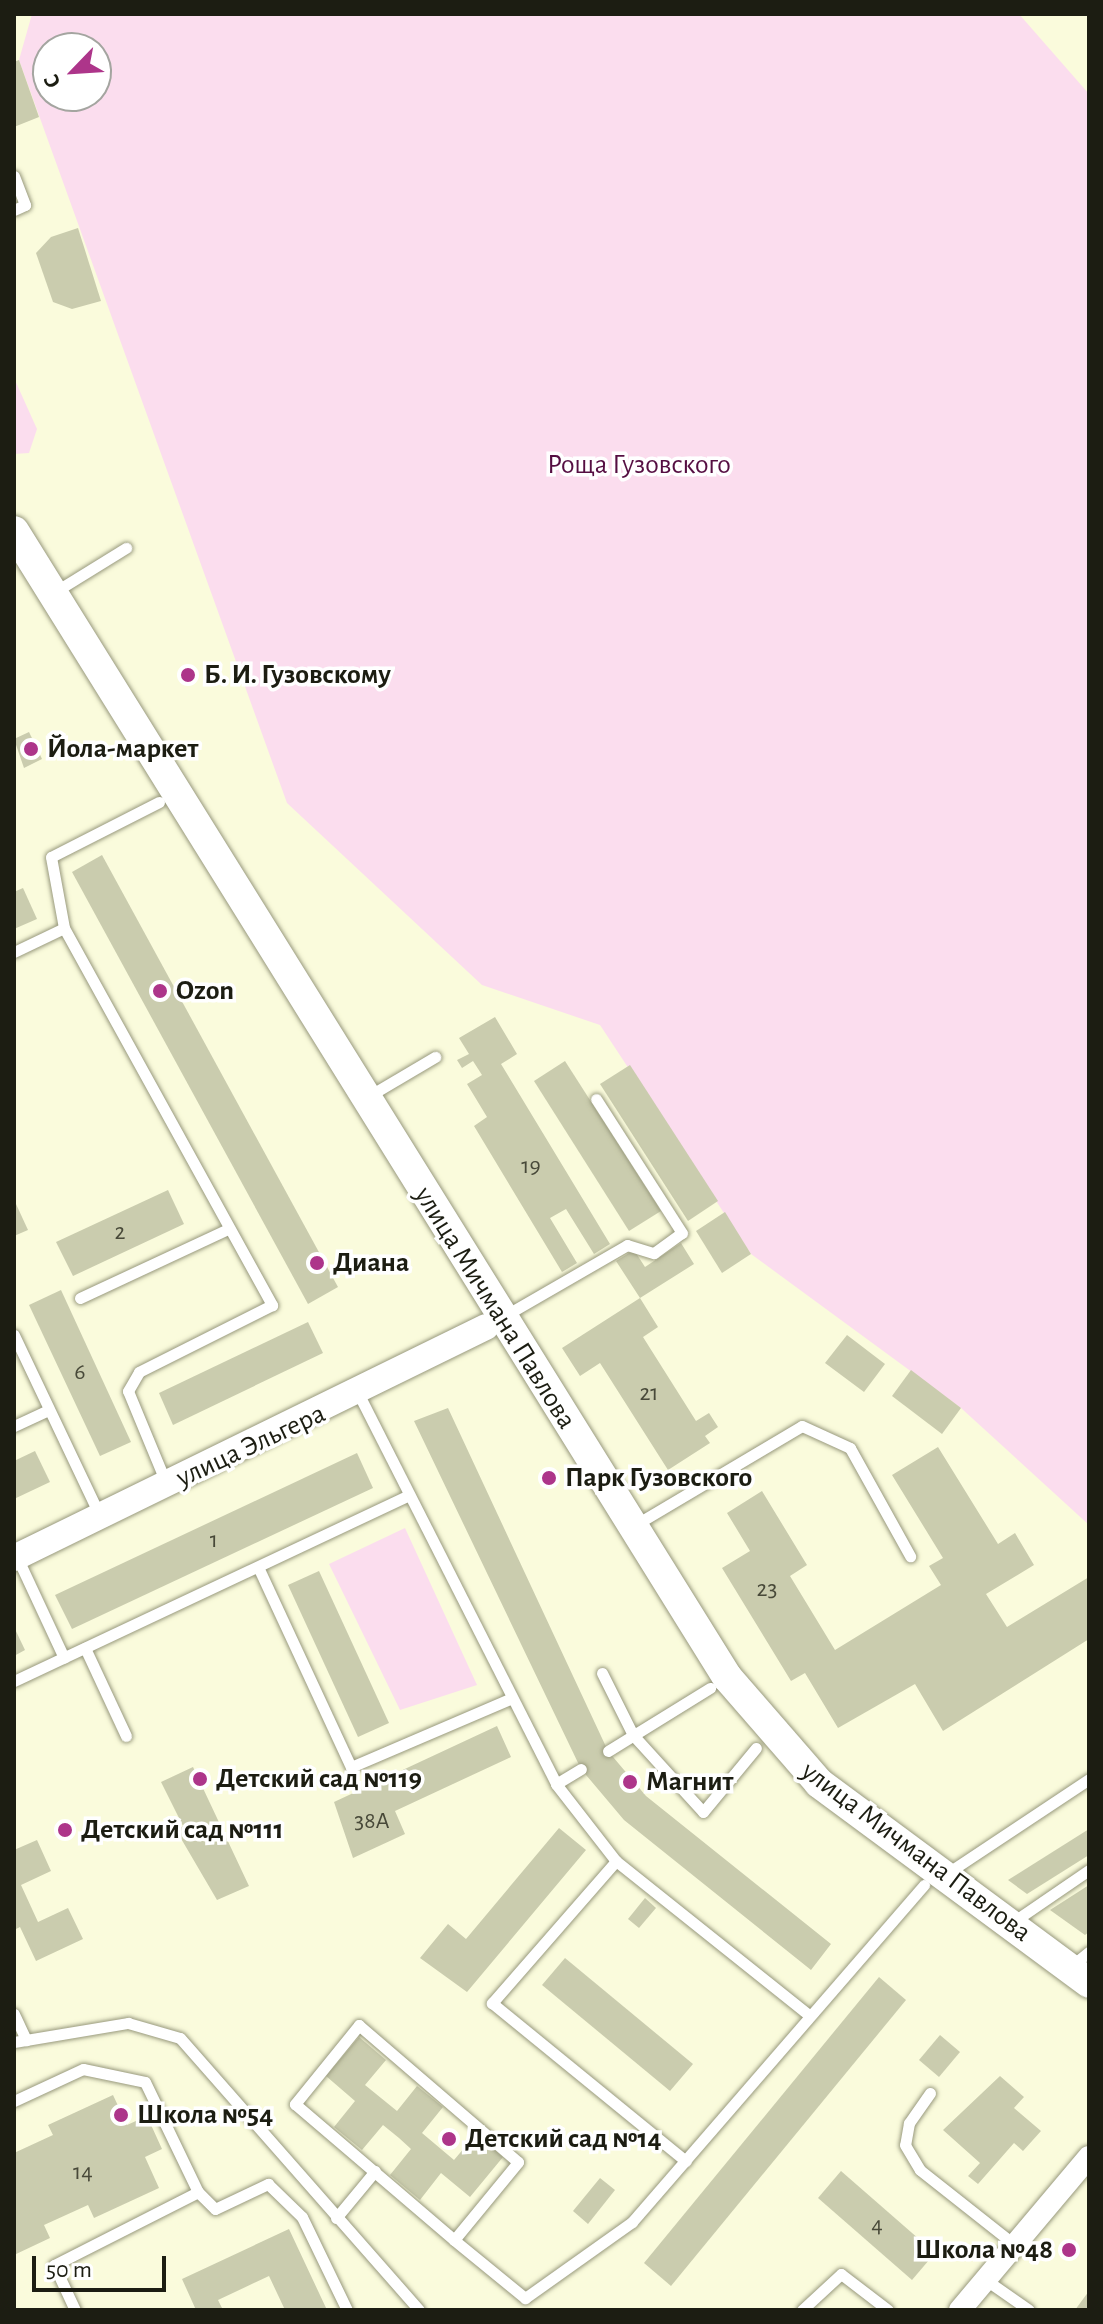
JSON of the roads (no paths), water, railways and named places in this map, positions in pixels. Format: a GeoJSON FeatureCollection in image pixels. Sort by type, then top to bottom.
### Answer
{"type":"FeatureCollection","features":[{"type":"Feature","properties":{"kind":"main road","name":"улица Мичмана Павлова"},"geometry":{"type":"LineString","coordinates":[[14,531],[44,598],[718,1682],[756,1748],[846,1830],[934,1878]]}},
{"type":"Feature","properties":{"kind":"main road","name":"улица Мичмана Павлова"},"geometry":{"type":"LineString","coordinates":[[14,567],[44,598]]}},
{"type":"Feature","properties":{"kind":"main road","name":"улица Мичмана Павлова"},"geometry":{"type":"LineString","coordinates":[[718,1682],[819,1783],[1089,2005]]}},
{"type":"Feature","properties":{"kind":"main road","name":"улица Мичмана Павлова"},"geometry":{"type":"LineString","coordinates":[[1002,1931],[1082,1967]]}},
{"type":"Feature","properties":{"kind":"street","name":"улица Эльгера"},"geometry":{"type":"LineString","coordinates":[[15,1557],[359,1395],[494,1322]]}},
{"type":"Feature","properties":{"kind":"street"},"geometry":{"type":"LineString","coordinates":[[960,2310],[1089,2157]]}},
{"type":"Feature","properties":{"kind":"lane"},"geometry":{"type":"LineString","coordinates":[[14,176],[25,205],[14,210]]}},
{"type":"Feature","properties":{"kind":"lane"},"geometry":{"type":"LineString","coordinates":[[44,598],[126,548]]}},
{"type":"Feature","properties":{"kind":"lane"},"geometry":{"type":"LineString","coordinates":[[167,798],[51,857],[64,928],[272,1305],[139,1372],[128,1391],[167,1485]]}},
{"type":"Feature","properties":{"kind":"lane"},"geometry":{"type":"LineString","coordinates":[[14,952],[64,928]]}},
{"type":"Feature","properties":{"kind":"lane"},"geometry":{"type":"LineString","coordinates":[[357,1103],[435,1057]]}},
{"type":"Feature","properties":{"kind":"lane"},"geometry":{"type":"LineString","coordinates":[[494,1322],[627,1245],[654,1253],[682,1233],[596,1099]]}},
{"type":"Feature","properties":{"kind":"lane"},"geometry":{"type":"LineString","coordinates":[[80,1298],[228,1229]]}},
{"type":"Feature","properties":{"kind":"lane"},"geometry":{"type":"LineString","coordinates":[[14,1335],[100,1517]]}},
{"type":"Feature","properties":{"kind":"lane"},"geometry":{"type":"LineString","coordinates":[[359,1395],[510,1699],[556,1784],[616,1861],[810,2016]]}},
{"type":"Feature","properties":{"kind":"lane"},"geometry":{"type":"LineString","coordinates":[[14,1426],[49,1410]]}},
{"type":"Feature","properties":{"kind":"lane"},"geometry":{"type":"LineString","coordinates":[[623,1532],[802,1426],[850,1448],[910,1556]]}},
{"type":"Feature","properties":{"kind":"lane"},"geometry":{"type":"LineString","coordinates":[[14,1681],[259,1569],[408,1496]]}},
{"type":"Feature","properties":{"kind":"lane"},"geometry":{"type":"LineString","coordinates":[[15,1557],[64,1658]]}},
{"type":"Feature","properties":{"kind":"lane"},"geometry":{"type":"LineString","coordinates":[[259,1569],[351,1767],[510,1699]]}},
{"type":"Feature","properties":{"kind":"lane"},"geometry":{"type":"LineString","coordinates":[[85,1648],[126,1736]]}},
{"type":"Feature","properties":{"kind":"lane"},"geometry":{"type":"LineString","coordinates":[[602,1673],[633,1735],[703,1812],[756,1748]]}},
{"type":"Feature","properties":{"kind":"lane"},"geometry":{"type":"LineString","coordinates":[[608,1751],[718,1682]]}},
{"type":"Feature","properties":{"kind":"lane"},"geometry":{"type":"LineString","coordinates":[[556,1784],[581,1769]]}},
{"type":"Feature","properties":{"kind":"lane"},"geometry":{"type":"LineString","coordinates":[[454,2240],[518,2162],[359,2025],[295,2104],[454,2240],[525,2298],[632,2222],[934,1878],[1089,1779]]}},
{"type":"Feature","properties":{"kind":"lane"},"geometry":{"type":"LineString","coordinates":[[616,1861],[492,2003],[686,2161]]}},
{"type":"Feature","properties":{"kind":"lane"},"geometry":{"type":"LineString","coordinates":[[1002,1931],[1089,1870]]}},
{"type":"Feature","properties":{"kind":"lane"},"geometry":{"type":"LineString","coordinates":[[14,2014],[20,2041],[128,2023],[180,2038],[419,2310]]}},
{"type":"Feature","properties":{"kind":"lane"},"geometry":{"type":"LineString","coordinates":[[14,2101],[83,2069],[145,2082],[198,2192],[215,2209],[268,2184],[302,2217],[347,2310]]}},
{"type":"Feature","properties":{"kind":"lane"},"geometry":{"type":"LineString","coordinates":[[930,2093],[909,2123],[905,2145],[920,2170],[1015,2245]]}},
{"type":"Feature","properties":{"kind":"lane"},"geometry":{"type":"LineString","coordinates":[[336,2218],[375,2171]]}},
{"type":"Feature","properties":{"kind":"lane"},"geometry":{"type":"LineString","coordinates":[[75,2310],[54,2265],[198,2192]]}},
{"type":"Feature","properties":{"kind":"lane"},"geometry":{"type":"LineString","coordinates":[[802,2310],[841,2274],[888,2310]]}},
{"type":"Feature","properties":{"kind":"lane"},"geometry":{"type":"LineString","coordinates":[[986,2280],[1029,2310]]}},
{"type":"Feature","properties":{"kind":"place","name":"Б. И. Гузовскому"},"geometry":{"type":"Point","coordinates":[188,675]}},
{"type":"Feature","properties":{"kind":"place","name":"Йола-маркет"},"geometry":{"type":"Point","coordinates":[31,749]}},
{"type":"Feature","properties":{"kind":"place","name":"Ozon"},"geometry":{"type":"Point","coordinates":[160,991]}},
{"type":"Feature","properties":{"kind":"place","name":"Диана"},"geometry":{"type":"Point","coordinates":[317,1263]}},
{"type":"Feature","properties":{"kind":"place","name":"Парк Гузовского"},"geometry":{"type":"Point","coordinates":[549,1478]}},
{"type":"Feature","properties":{"kind":"place","name":"Детский сад №119"},"geometry":{"type":"Point","coordinates":[200,1779]}},
{"type":"Feature","properties":{"kind":"place","name":"Магнит"},"geometry":{"type":"Point","coordinates":[630,1782]}},
{"type":"Feature","properties":{"kind":"place","name":"Детский сад №111"},"geometry":{"type":"Point","coordinates":[65,1830]}},
{"type":"Feature","properties":{"kind":"place","name":"Школа №54"},"geometry":{"type":"Point","coordinates":[121,2115]}},
{"type":"Feature","properties":{"kind":"place","name":"Детский сад №14"},"geometry":{"type":"Point","coordinates":[449,2139]}},
{"type":"Feature","properties":{"kind":"place","name":"Школа №48"},"geometry":{"type":"Point","coordinates":[1069,2250]}},
{"type":"Feature","properties":{"kind":"park label","name":"Роща Гузовского"},"geometry":{"type":"Point","coordinates":[639,465]}}]}
